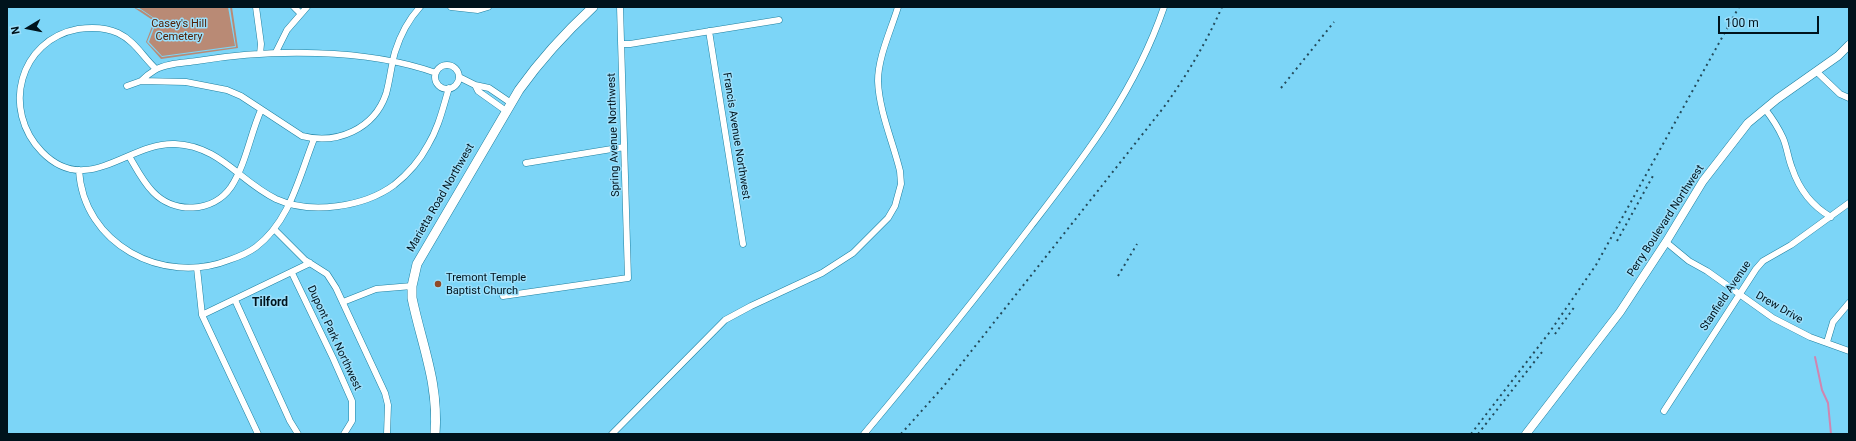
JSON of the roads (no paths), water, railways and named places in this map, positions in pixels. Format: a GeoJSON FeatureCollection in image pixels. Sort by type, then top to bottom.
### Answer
{"type":"FeatureCollection","features":[{"type":"Feature","properties":{"kind":"main road","name":"Marietta Road Northwest"},"geometry":{"type":"LineString","coordinates":[[435,434],[437,416],[433,377],[414,310],[412,286],[417,264],[427,243],[506,111],[537,64],[559,38],[593,7]]}},
{"type":"Feature","properties":{"kind":"street"},"geometry":{"type":"LineString","coordinates":[[256,7],[261,44],[260,54]]}},
{"type":"Feature","properties":{"kind":"street"},"geometry":{"type":"LineString","coordinates":[[294,7],[300,13]]}},
{"type":"Feature","properties":{"kind":"street"},"geometry":{"type":"LineString","coordinates":[[276,52],[288,30],[306,7]]}},
{"type":"Feature","properties":{"kind":"street"},"geometry":{"type":"LineString","coordinates":[[141,81],[204,84],[227,90],[241,96],[292,131],[314,139],[330,139],[346,135],[361,128],[372,118],[381,106],[386,94],[395,51],[407,25],[420,7]]}},
{"type":"Feature","properties":{"kind":"street"},"geometry":{"type":"LineString","coordinates":[[450,7],[478,10],[488,7]]}},
{"type":"Feature","properties":{"kind":"street","name":"Spring Avenue Northwest"},"geometry":{"type":"LineString","coordinates":[[503,296],[628,278],[620,7]]}},
{"type":"Feature","properties":{"kind":"street"},"geometry":{"type":"LineString","coordinates":[[612,434],[725,320],[838,264],[853,253],[888,218],[896,206],[899,195],[900,171],[880,97],[878,81],[880,64],[898,7]]}},
{"type":"Feature","properties":{"kind":"street"},"geometry":{"type":"LineString","coordinates":[[864,434],[965,312],[1077,166],[1112,117],[1136,74],[1153,39],[1164,7]]}},
{"type":"Feature","properties":{"kind":"street"},"geometry":{"type":"LineString","coordinates":[[621,44],[780,20]]}},
{"type":"Feature","properties":{"kind":"street"},"geometry":{"type":"LineString","coordinates":[[156,69],[130,41],[107,29],[95,27],[65,32],[52,38],[35,53],[24,72],[21,86],[21,106],[26,127],[42,152],[53,161],[66,167],[79,170],[93,170],[108,166],[147,148],[175,144],[209,151],[262,190],[277,199],[308,208],[326,208],[364,200],[393,186],[406,175],[428,145],[436,129],[449,88],[456,84],[459,77]]}},
{"type":"Feature","properties":{"kind":"street","name":"Francis Avenue Northwest"},"geometry":{"type":"LineString","coordinates":[[710,31],[743,244]]}},
{"type":"Feature","properties":{"kind":"street","name":"Perry Boulevard Northwest"},"geometry":{"type":"LineString","coordinates":[[1526,434],[1620,312],[1666,242],[1703,181],[1748,123],[1777,99],[1817,72],[1849,45]]}},
{"type":"Feature","properties":{"kind":"street"},"geometry":{"type":"LineString","coordinates":[[127,86],[141,81],[156,69],[216,58],[276,52],[352,56],[392,62],[436,73]]}},
{"type":"Feature","properties":{"kind":"street"},"geometry":{"type":"LineString","coordinates":[[449,88],[439,85],[435,78],[436,73],[442,66],[451,65],[455,68],[459,77],[475,85],[489,88],[511,103]]}},
{"type":"Feature","properties":{"kind":"street"},"geometry":{"type":"LineString","coordinates":[[1817,72],[1840,94],[1849,98]]}},
{"type":"Feature","properties":{"kind":"street"},"geometry":{"type":"LineString","coordinates":[[475,85],[478,91],[506,111]]}},
{"type":"Feature","properties":{"kind":"street"},"geometry":{"type":"LineString","coordinates":[[1765,109],[1776,124],[1784,140],[1792,169],[1802,189],[1812,204],[1831,217]]}},
{"type":"Feature","properties":{"kind":"street"},"geometry":{"type":"LineString","coordinates":[[129,156],[153,192],[168,203],[190,208],[205,206],[219,200],[231,187],[239,172],[261,110]]}},
{"type":"Feature","properties":{"kind":"street"},"geometry":{"type":"LineString","coordinates":[[79,170],[82,190],[87,204],[92,215],[108,235],[130,252],[156,264],[171,268],[197,268],[215,265],[242,255],[255,248],[274,229],[290,203],[314,139]]}},
{"type":"Feature","properties":{"kind":"street"},"geometry":{"type":"LineString","coordinates":[[526,162],[624,147]]}},
{"type":"Feature","properties":{"kind":"street","name":"Stanfield Avenue"},"geometry":{"type":"LineString","coordinates":[[1664,411],[1738,295],[1763,261],[1787,248],[1849,203]]}},
{"type":"Feature","properties":{"kind":"street"},"geometry":{"type":"LineString","coordinates":[[274,229],[305,260],[328,274],[343,302],[385,393],[388,405],[387,434]]}},
{"type":"Feature","properties":{"kind":"street","name":"Drew Drive"},"geometry":{"type":"LineString","coordinates":[[1666,242],[1738,295],[1773,318],[1810,336],[1849,351]]}},
{"type":"Feature","properties":{"kind":"street"},"geometry":{"type":"LineString","coordinates":[[202,315],[292,273],[310,263]]}},
{"type":"Feature","properties":{"kind":"street"},"geometry":{"type":"LineString","coordinates":[[197,268],[202,315],[258,434]]}},
{"type":"Feature","properties":{"kind":"street","name":"Dupont Park Northwest"},"geometry":{"type":"LineString","coordinates":[[292,273],[352,401],[352,421],[344,434]]}},
{"type":"Feature","properties":{"kind":"street"},"geometry":{"type":"LineString","coordinates":[[343,302],[376,289],[412,286]]}},
{"type":"Feature","properties":{"kind":"street"},"geometry":{"type":"LineString","coordinates":[[235,300],[290,421],[298,434]]}},
{"type":"Feature","properties":{"kind":"street"},"geometry":{"type":"LineString","coordinates":[[1827,342],[1833,322],[1849,303]]}},
{"type":"Feature","properties":{"kind":"waterway"},"geometry":{"type":"LineString","coordinates":[[1815,357],[1822,390],[1828,403],[1831,434]]}},
{"type":"Feature","properties":{"kind":"railway"},"geometry":{"type":"LineString","coordinates":[[901,434],[943,387],[1164,107],[1196,58],[1222,7]]}},
{"type":"Feature","properties":{"kind":"railway"},"geometry":{"type":"LineString","coordinates":[[1471,434],[1549,333],[1596,265],[1739,7]]}},
{"type":"Feature","properties":{"kind":"railway"},"geometry":{"type":"LineString","coordinates":[[1281,88],[1334,22]]}},
{"type":"Feature","properties":{"kind":"railway"},"geometry":{"type":"LineString","coordinates":[[1617,241],[1654,174]]}},
{"type":"Feature","properties":{"kind":"railway"},"geometry":{"type":"LineString","coordinates":[[1118,276],[1137,244]]}},
{"type":"Feature","properties":{"kind":"railway"},"geometry":{"type":"LineString","coordinates":[[1555,334],[1575,306]]}},
{"type":"Feature","properties":{"kind":"railway"},"geometry":{"type":"LineString","coordinates":[[1478,434],[1542,352]]}},
{"type":"Feature","properties":{"kind":"place","name":"Tremont Temple Baptist Church"},"geometry":{"type":"Point","coordinates":[438,284]}},
{"type":"Feature","properties":{"kind":"district","name":"Tilford"},"geometry":{"type":"Point","coordinates":[270,303]}},
{"type":"Feature","properties":{"kind":"park label","name":"Casey's Hill Cemetery"},"geometry":{"type":"Point","coordinates":[179,30]}}]}
